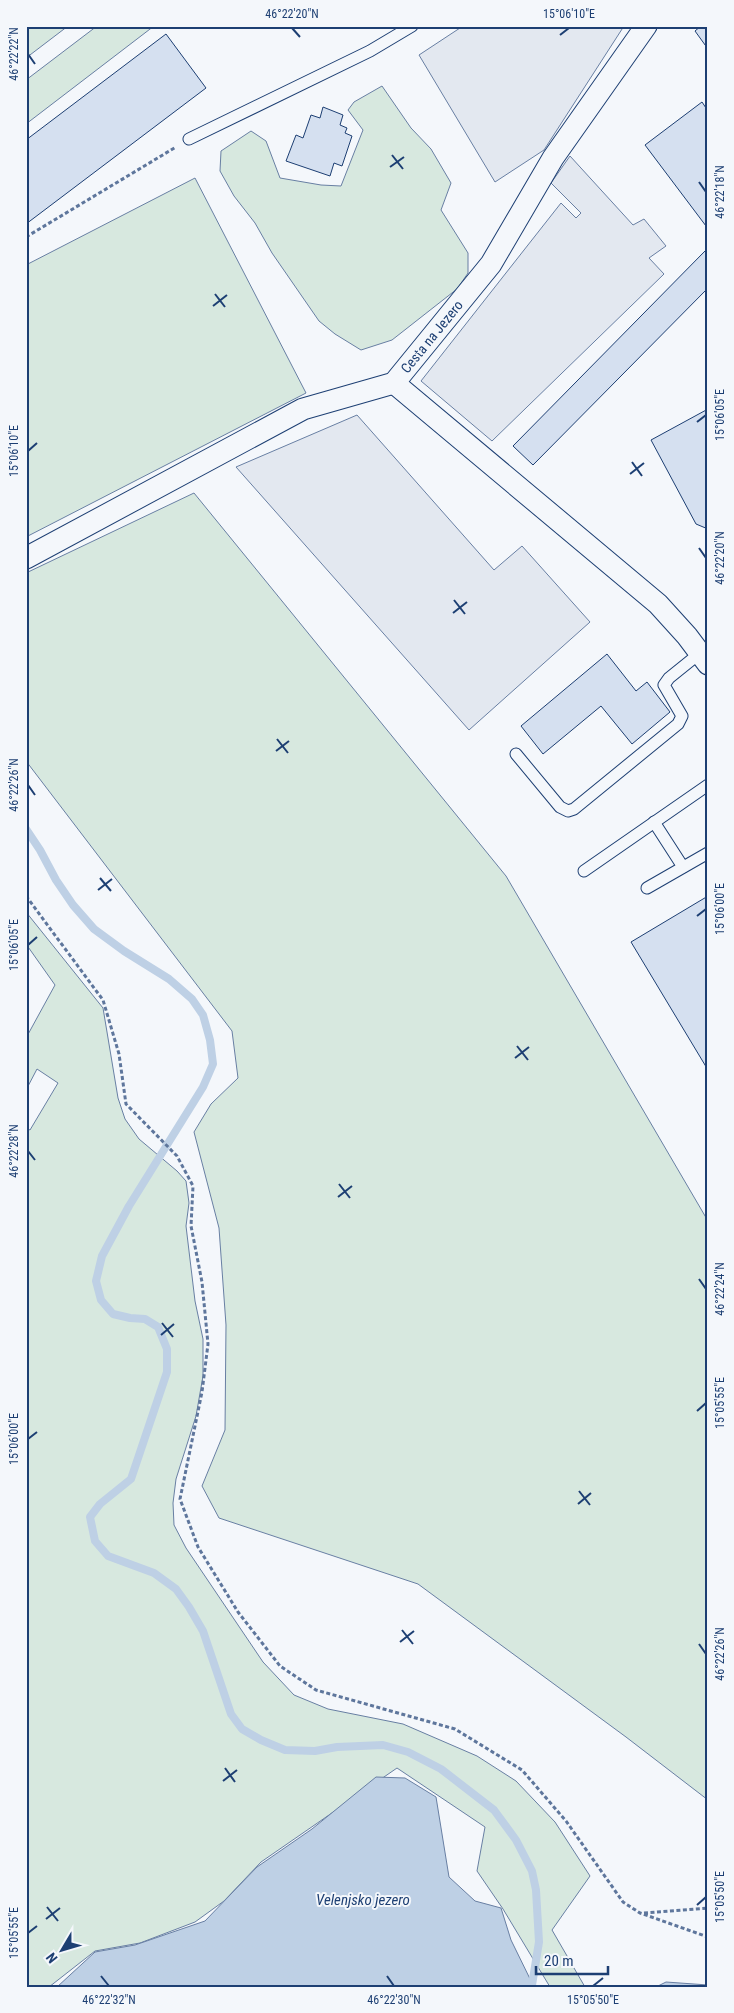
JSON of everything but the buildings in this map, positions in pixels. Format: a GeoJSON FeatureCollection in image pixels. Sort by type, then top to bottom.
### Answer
{"type":"FeatureCollection","features":[{"type":"Feature","properties":{"kind":"street","name":"Cesta na Jezero"},"geometry":{"type":"LineString","coordinates":[[26,558],[303,409],[394,383],[491,264],[553,158],[646,26]]}},
{"type":"Feature","properties":{"kind":"street"},"geometry":{"type":"LineString","coordinates":[[394,383],[636,584],[676,623],[704,658]]}},
{"type":"Feature","properties":{"kind":"lane"},"geometry":{"type":"LineString","coordinates":[[189,139],[370,51],[412,26]]}},
{"type":"Feature","properties":{"kind":"lane"},"geometry":{"type":"LineString","coordinates":[[516,754],[560,807],[568,812],[574,809],[678,724],[682,716],[664,685],[668,678],[704,658]]}},
{"type":"Feature","properties":{"kind":"lane"},"geometry":{"type":"LineString","coordinates":[[584,872],[708,785]]}},
{"type":"Feature","properties":{"kind":"lane"},"geometry":{"type":"LineString","coordinates":[[654,822],[683,867]]}},
{"type":"Feature","properties":{"kind":"lane"},"geometry":{"type":"LineString","coordinates":[[647,888],[708,853]]}},
{"type":"Feature","properties":{"kind":"path"},"geometry":{"type":"LineString","coordinates":[[26,237],[189,139]]}},
{"type":"Feature","properties":{"kind":"path"},"geometry":{"type":"LineString","coordinates":[[26,896],[103,1000],[119,1054],[126,1104],[177,1156],[193,1186],[191,1226],[202,1282],[208,1344],[202,1392],[180,1499],[198,1547],[238,1612],[280,1666],[316,1690],[455,1729],[522,1770],[566,1821],[623,1902],[640,1913],[708,1937]]}},
{"type":"Feature","properties":{"kind":"path"},"geometry":{"type":"LineString","coordinates":[[640,1913],[708,1908]]}},
{"type":"Feature","properties":{"kind":"shaded area"},"geometry":{"type":"Polygon","coordinates":[[[26,26],[68,26],[26,58],[26,26]]]}},
{"type":"Feature","properties":{"kind":"shaded area"},"geometry":{"type":"Polygon","coordinates":[[[97,26],[154,26],[26,124],[26,80],[97,26]]]}},
{"type":"Feature","properties":{"kind":"shaded area"},"geometry":{"type":"Polygon","coordinates":[[[463,26],[624,26],[544,150],[495,182],[419,55],[463,26]]]}},
{"type":"Feature","properties":{"kind":"shaded area"},"geometry":{"type":"Polygon","coordinates":[[[382,86],[411,128],[431,149],[451,183],[441,210],[468,253],[468,273],[457,289],[392,340],[361,350],[335,334],[319,321],[272,253],[255,223],[234,196],[220,171],[221,151],[251,131],[266,141],[280,178],[321,185],[341,186],[363,130],[348,110],[354,102],[382,86]]]}},
{"type":"Feature","properties":{"kind":"shaded area"},"geometry":{"type":"Polygon","coordinates":[[[570,156],[633,225],[644,219],[666,246],[649,258],[664,274],[492,441],[421,381],[561,203],[576,218],[581,213],[551,183],[570,156]]]}},
{"type":"Feature","properties":{"kind":"shaded area"},"geometry":{"type":"Polygon","coordinates":[[[195,178],[306,393],[26,537],[26,265],[195,178]]]}},
{"type":"Feature","properties":{"kind":"shaded area"},"geometry":{"type":"Polygon","coordinates":[[[357,415],[494,570],[522,546],[590,622],[469,730],[236,467],[357,415]]]}},
{"type":"Feature","properties":{"kind":"shaded area"},"geometry":{"type":"Polygon","coordinates":[[[194,493],[506,876],[708,1221],[708,1800],[626,1737],[418,1584],[219,1518],[202,1486],[225,1430],[226,1325],[219,1228],[194,1132],[211,1104],[238,1078],[232,1031],[26,761],[26,573],[194,493]]]}},
{"type":"Feature","properties":{"kind":"shaded area"},"geometry":{"type":"Polygon","coordinates":[[[26,912],[103,1008],[118,1098],[125,1119],[139,1139],[186,1181],[189,1203],[186,1226],[195,1301],[203,1339],[203,1376],[196,1416],[176,1479],[173,1503],[174,1525],[186,1548],[263,1662],[294,1695],[328,1709],[403,1724],[477,1756],[516,1781],[555,1822],[590,1876],[552,1930],[585,1987],[550,1987],[503,1909],[477,1871],[485,1827],[397,1768],[261,1862],[224,1901],[195,1922],[140,1943],[95,1951],[49,1987],[26,1987],[26,1128],[30,1130],[58,1083],[37,1069],[26,1090],[26,1038],[55,985],[26,944],[26,912]]]}},
{"type":"Feature","properties":{"kind":"water","name":"Velenjsko jezero"},"geometry":{"type":"Polygon","coordinates":[[[376,1777],[405,1778],[436,1797],[449,1877],[475,1901],[501,1908],[511,1940],[534,1987],[57,1987],[95,1952],[135,1945],[205,1921],[257,1867],[312,1829],[376,1777]]]}},
{"type":"Feature","properties":{"kind":"water"},"geometry":{"type":"Polygon","coordinates":[[[666,1982],[708,1985],[708,1987],[656,1987],[666,1982]]]}},
{"type":"Feature","properties":{"kind":"waterway"},"geometry":{"type":"LineString","coordinates":[[26,829],[56,880],[73,905],[94,929],[124,951],[169,979],[192,999],[203,1015],[210,1040],[213,1064],[203,1087],[129,1206],[102,1256],[96,1281],[101,1300],[113,1314],[145,1319],[158,1327],[167,1349],[167,1372],[131,1479],[100,1504],[90,1517],[95,1541],[108,1556],[154,1573],[176,1589],[203,1631],[231,1714],[242,1729],[261,1740],[285,1750],[315,1751],[337,1747],[383,1745],[408,1752],[441,1769],[494,1810],[516,1840],[532,1871],[536,1890],[539,1942],[532,1985]]}}]}
